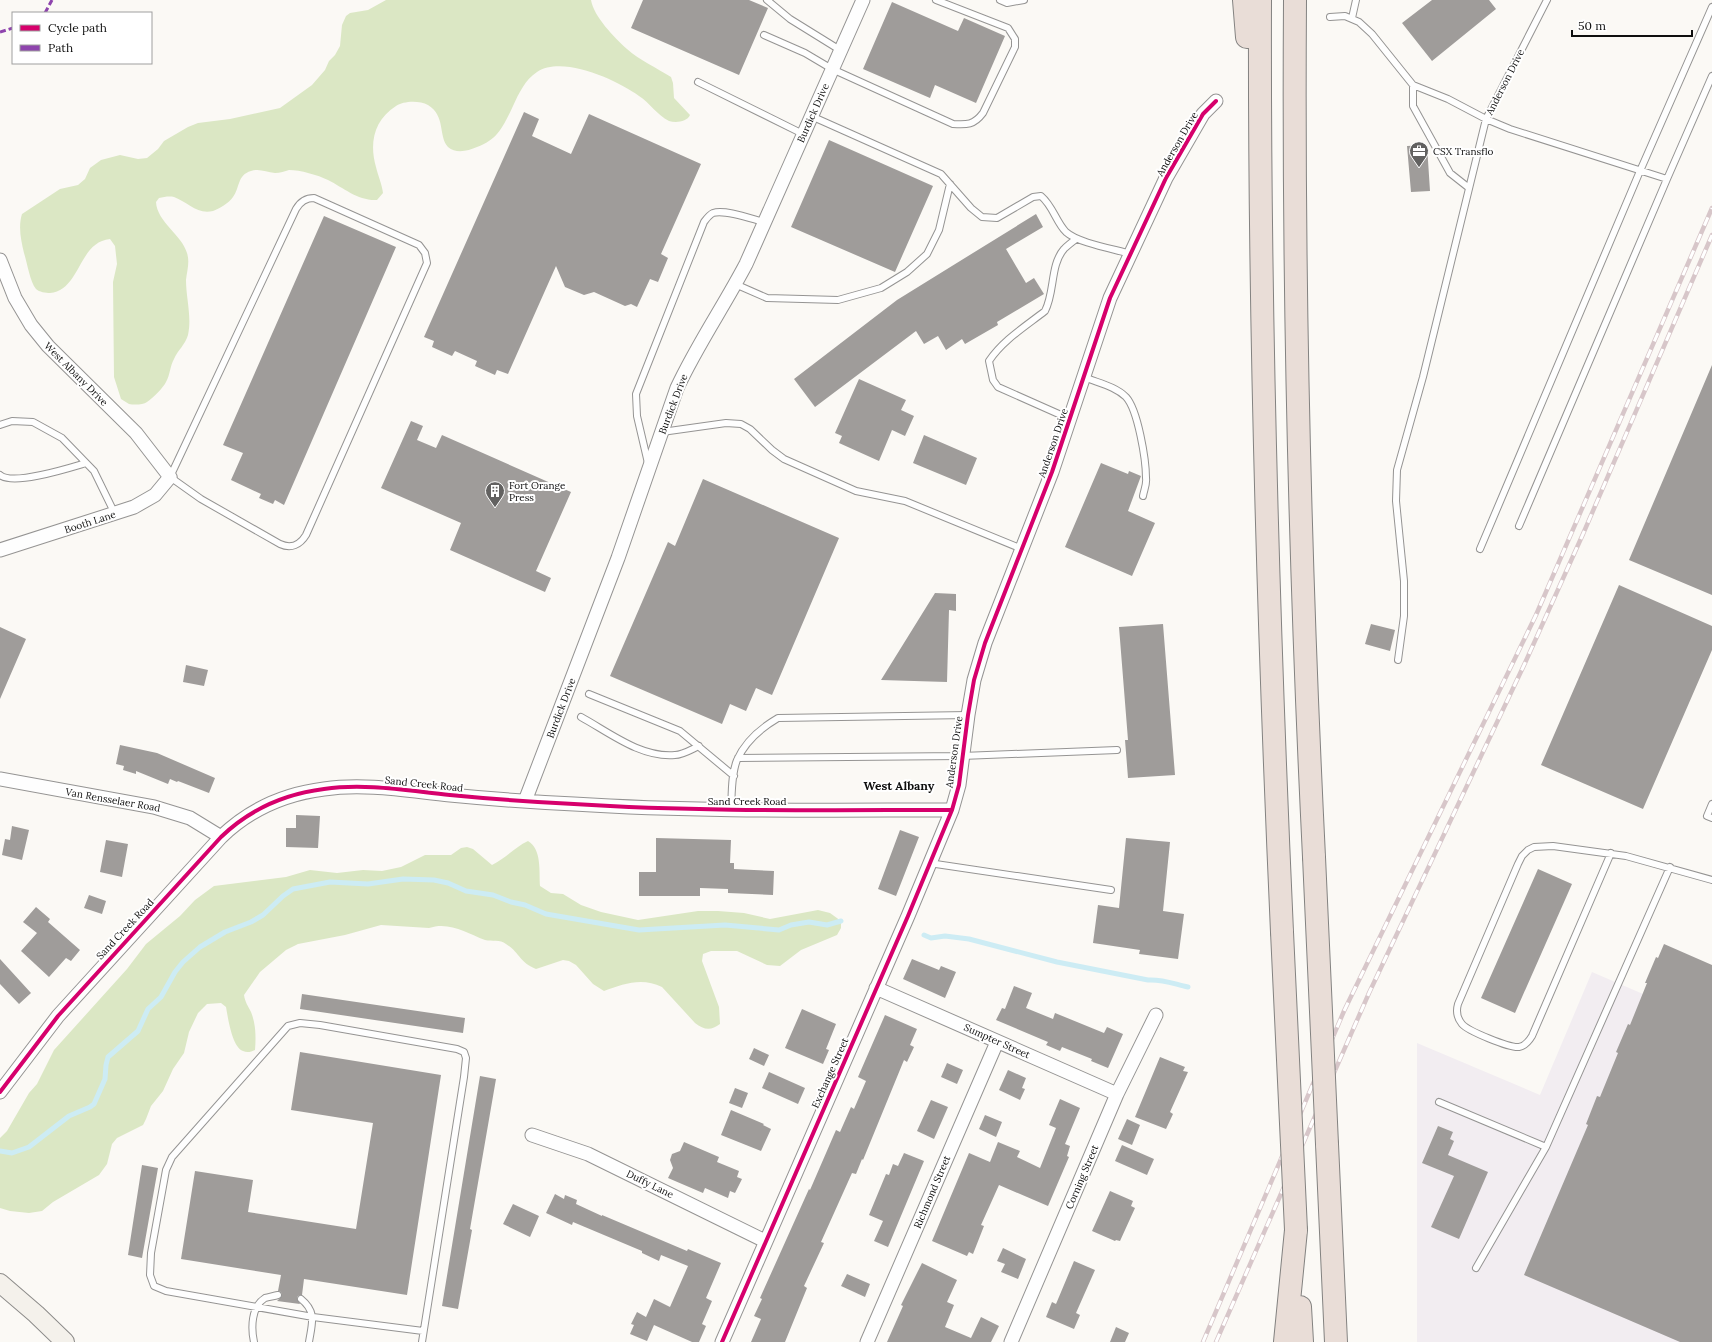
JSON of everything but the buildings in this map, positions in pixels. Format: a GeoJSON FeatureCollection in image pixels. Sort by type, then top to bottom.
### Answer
{"type":"FeatureCollection","features":[{"type":"Feature","properties":{"kind":"highway"},"geometry":{"type":"LineString","coordinates":[[1244,0],[1261,206]]}},
{"type":"Feature","properties":{"kind":"highway"},"geometry":{"type":"LineString","coordinates":[[1260,0],[1261,206],[1267,556],[1273,739],[1302,1342]]}},
{"type":"Feature","properties":{"kind":"highway"},"geometry":{"type":"LineString","coordinates":[[1295,0],[1295,182],[1301,556],[1336,1342]]}},
{"type":"Feature","properties":{"kind":"highway"},"geometry":{"type":"LineString","coordinates":[[1285,1342],[1296,1230]]}},
{"type":"Feature","properties":{"kind":"highway"},"geometry":{"type":"LineString","coordinates":[[1333,1282],[1340,1342]]}},
{"type":"Feature","properties":{"kind":"street","name":"Burdick Drive"},"geometry":{"type":"LineString","coordinates":[[525,801],[618,558],[677,388],[735,284],[804,134],[862,0]]}},
{"type":"Feature","properties":{"kind":"street","name":"Anderson Drive"},"geometry":{"type":"LineString","coordinates":[[952,810],[959,785],[974,680],[985,643],[1052,472],[1110,298],[1166,178],[1190,133],[1203,114],[1216,101]]}},
{"type":"Feature","properties":{"kind":"street","name":"West Albany Drive"},"geometry":{"type":"LineString","coordinates":[[0,260],[15,298],[35,330],[48,346],[136,434],[170,477]]}},
{"type":"Feature","properties":{"kind":"street","name":"Booth Lane"},"geometry":{"type":"LineString","coordinates":[[0,550],[115,514],[148,500],[159,491],[170,477]]}},
{"type":"Feature","properties":{"kind":"street","name":"Van Rensselaer Road"},"geometry":{"type":"LineString","coordinates":[[0,779],[176,812],[190,818],[221,837]]}},
{"type":"Feature","properties":{"kind":"street","name":"Sand Creek Road"},"geometry":{"type":"LineString","coordinates":[[0,1092],[4,1080],[58,1016],[221,837],[245,816],[267,804],[304,792],[337,787],[379,788],[525,801],[628,807],[731,810],[952,810]]}},
{"type":"Feature","properties":{"kind":"street","name":"Exchange Street"},"geometry":{"type":"LineString","coordinates":[[722,1342],[908,916],[952,810]]}},
{"type":"Feature","properties":{"kind":"street","name":"Sumpter Street"},"geometry":{"type":"LineString","coordinates":[[876,988],[1117,1094]]}},
{"type":"Feature","properties":{"kind":"street","name":"Corning Street"},"geometry":{"type":"LineString","coordinates":[[1011,1342],[1117,1094],[1156,1015]]}},
{"type":"Feature","properties":{"kind":"street","name":"Richmond Street"},"geometry":{"type":"LineString","coordinates":[[867,1342],[997,1042]]}},
{"type":"Feature","properties":{"kind":"street","name":"Duffy Lane"},"geometry":{"type":"LineString","coordinates":[[532,1135],[588,1154],[765,1241]]}},
{"type":"Feature","properties":{"kind":"street"},"geometry":{"type":"LineString","coordinates":[[0,1283],[36,1314],[65,1342]]}},
{"type":"Feature","properties":{"kind":"lane"},"geometry":{"type":"LineString","coordinates":[[768,0],[790,19],[840,50]]}},
{"type":"Feature","properties":{"kind":"lane"},"geometry":{"type":"LineString","coordinates":[[764,35],[805,53],[832,69],[953,124],[967,125],[979,119],[983,113],[1015,47],[1015,38],[1008,28],[936,0]]}},
{"type":"Feature","properties":{"kind":"lane"},"geometry":{"type":"LineString","coordinates":[[1000,0],[1007,3],[1024,0]]}},
{"type":"Feature","properties":{"kind":"lane"},"geometry":{"type":"LineString","coordinates":[[1330,17],[1339,16],[1352,18],[1356,0]]}},
{"type":"Feature","properties":{"kind":"lane","name":"Anderson Drive"},"geometry":{"type":"LineString","coordinates":[[1352,18],[1372,34],[1413,85],[1448,99],[1486,119],[1547,0]]}},
{"type":"Feature","properties":{"kind":"lane"},"geometry":{"type":"LineString","coordinates":[[1480,549],[1640,171],[1712,7]]}},
{"type":"Feature","properties":{"kind":"lane"},"geometry":{"type":"LineString","coordinates":[[1519,526],[1712,76]]}},
{"type":"Feature","properties":{"kind":"lane"},"geometry":{"type":"LineString","coordinates":[[698,82],[804,134]]}},
{"type":"Feature","properties":{"kind":"lane"},"geometry":{"type":"LineString","coordinates":[[1413,85],[1413,106],[1446,166],[1450,173],[1470,188]]}},
{"type":"Feature","properties":{"kind":"lane"},"geometry":{"type":"LineString","coordinates":[[811,116],[941,174],[971,208],[982,217],[997,218],[1032,197],[1041,196],[1048,202],[1065,231],[1076,239],[1131,254]]}},
{"type":"Feature","properties":{"kind":"lane"},"geometry":{"type":"LineString","coordinates":[[1398,660],[1404,616],[1404,581],[1396,501],[1397,470],[1423,376],[1486,119],[1510,129],[1667,179]]}},
{"type":"Feature","properties":{"kind":"lane"},"geometry":{"type":"LineString","coordinates":[[735,284],[767,298],[838,300],[882,288],[907,272],[928,254],[939,230],[950,184]]}},
{"type":"Feature","properties":{"kind":"lane"},"geometry":{"type":"LineString","coordinates":[[308,199],[321,200],[422,247],[427,256],[425,269],[310,528],[302,541],[293,546],[280,544],[201,499],[170,477],[299,204],[308,199]]}},
{"type":"Feature","properties":{"kind":"lane"},"geometry":{"type":"LineString","coordinates":[[649,468],[637,416],[636,394],[704,222],[715,212],[730,213],[764,222]]}},
{"type":"Feature","properties":{"kind":"lane"},"geometry":{"type":"LineString","coordinates":[[1070,419],[998,387],[993,380],[989,360],[995,352],[1045,310],[1049,303],[1052,280],[1058,261],[1064,250],[1076,239]]}},
{"type":"Feature","properties":{"kind":"lane"},"geometry":{"type":"LineString","coordinates":[[1084,378],[1115,389],[1126,398],[1134,410],[1141,439],[1146,478],[1144,496]]}},
{"type":"Feature","properties":{"kind":"lane"},"geometry":{"type":"LineString","coordinates":[[0,425],[12,421],[33,422],[62,438],[94,471],[115,514]]}},
{"type":"Feature","properties":{"kind":"lane"},"geometry":{"type":"LineString","coordinates":[[662,432],[726,423],[741,424],[750,429],[772,450],[784,458],[856,491],[905,501],[1022,549]]}},
{"type":"Feature","properties":{"kind":"lane"},"geometry":{"type":"LineString","coordinates":[[0,475],[11,479],[19,478],[61,471],[86,463]]}},
{"type":"Feature","properties":{"kind":"lane"},"geometry":{"type":"LineString","coordinates":[[589,694],[680,731],[734,776]]}},
{"type":"Feature","properties":{"kind":"lane"},"geometry":{"type":"LineString","coordinates":[[731,810],[734,776],[738,758],[754,736],[766,724],[778,718],[968,715]]}},
{"type":"Feature","properties":{"kind":"lane"},"geometry":{"type":"LineString","coordinates":[[581,717],[630,745],[654,754],[676,755],[698,746]]}},
{"type":"Feature","properties":{"kind":"lane"},"geometry":{"type":"LineString","coordinates":[[738,758],[962,756],[1117,750]]}},
{"type":"Feature","properties":{"kind":"lane"},"geometry":{"type":"LineString","coordinates":[[1712,804],[1707,816],[1712,818]]}},
{"type":"Feature","properties":{"kind":"lane"},"geometry":{"type":"LineString","coordinates":[[1611,853],[1536,1028],[1528,1042],[1522,1046],[1511,1047],[1465,1027],[1458,1019],[1458,1004],[1522,856],[1528,850],[1541,846],[1611,853],[1670,867],[1712,880]]}},
{"type":"Feature","properties":{"kind":"lane"},"geometry":{"type":"LineString","coordinates":[[929,863],[1111,890]]}},
{"type":"Feature","properties":{"kind":"lane"},"geometry":{"type":"LineString","coordinates":[[1476,1268],[1546,1147],[1670,867]]}},
{"type":"Feature","properties":{"kind":"lane"},"geometry":{"type":"LineString","coordinates":[[422,1342],[464,1077],[466,1058],[464,1052],[457,1049],[300,1022],[288,1026],[172,1157],[166,1170],[151,1253],[150,1275],[154,1286],[166,1291],[256,1308],[423,1331]]}},
{"type":"Feature","properties":{"kind":"lane"},"geometry":{"type":"LineString","coordinates":[[1439,1102],[1546,1147]]}},
{"type":"Feature","properties":{"kind":"lane"},"geometry":{"type":"LineString","coordinates":[[254,1342],[251,1327],[256,1308],[265,1299],[278,1295]]}},
{"type":"Feature","properties":{"kind":"lane"},"geometry":{"type":"LineString","coordinates":[[301,1299],[310,1306],[313,1317],[309,1342]]}},
{"type":"Feature","properties":{"kind":"shaded area"},"geometry":{"type":"Polygon","coordinates":[[[1592,972],[1643,994],[1712,1342],[1417,1342],[1417,1043],[1540,1095],[1592,972]]]}},
{"type":"Feature","properties":{"kind":"green space"},"geometry":{"type":"Polygon","coordinates":[[[386,0],[591,0],[600,20],[622,44],[637,57],[671,77],[674,98],[690,115],[681,121],[669,121],[661,116],[639,96],[604,77],[575,68],[561,66],[548,67],[537,72],[526,83],[500,131],[484,144],[470,150],[455,151],[448,147],[443,137],[440,120],[434,110],[428,105],[420,102],[407,102],[396,106],[378,125],[373,141],[374,158],[383,193],[377,200],[370,200],[357,196],[319,176],[293,170],[275,173],[257,170],[246,173],[243,175],[231,199],[224,206],[213,211],[207,212],[197,210],[174,197],[159,198],[156,202],[157,209],[165,222],[184,246],[188,256],[186,287],[189,314],[188,335],[173,362],[166,382],[155,395],[145,403],[138,404],[129,404],[121,399],[114,377],[113,282],[117,264],[115,246],[110,239],[100,242],[91,248],[68,284],[60,290],[50,293],[41,292],[36,289],[32,282],[24,253],[20,229],[22,214],[60,189],[78,185],[85,179],[90,168],[101,160],[120,155],[138,159],[147,158],[158,149],[164,141],[198,123],[230,119],[280,108],[312,85],[325,70],[329,61],[335,55],[340,46],[342,25],[346,16],[350,13],[368,10],[386,0]]]}},
{"type":"Feature","properties":{"kind":"green space"},"geometry":{"type":"Polygon","coordinates":[[[528,841],[536,849],[538,855],[540,886],[551,893],[563,894],[581,905],[601,912],[638,920],[698,911],[744,913],[770,919],[818,910],[830,913],[841,921],[841,928],[837,935],[801,950],[780,966],[767,965],[737,951],[711,951],[703,954],[702,961],[719,1007],[720,1024],[711,1029],[701,1027],[695,1023],[662,987],[655,984],[640,982],[618,986],[604,991],[593,984],[576,965],[569,961],[563,960],[536,969],[526,964],[514,950],[504,942],[485,940],[465,931],[451,927],[436,926],[429,928],[381,925],[345,935],[298,944],[286,950],[260,972],[244,995],[255,1026],[255,1050],[244,1052],[236,1044],[229,1025],[226,1007],[221,1003],[207,1004],[198,1013],[189,1032],[184,1053],[173,1069],[163,1091],[151,1106],[143,1125],[117,1138],[112,1144],[107,1164],[99,1175],[53,1202],[42,1211],[29,1213],[10,1211],[0,1208],[0,1138],[7,1131],[29,1093],[37,1084],[54,1050],[127,969],[146,944],[180,916],[195,900],[214,886],[286,877],[310,870],[337,873],[363,870],[382,871],[401,867],[425,855],[451,855],[461,848],[467,847],[473,849],[492,865],[528,841]]]}},
{"type":"Feature","properties":{"kind":"waterway"},"geometry":{"type":"LineString","coordinates":[[0,1151],[12,1153],[29,1147],[69,1116],[94,1104],[105,1079],[108,1057],[138,1031],[148,1009],[161,997],[175,972],[183,962],[200,947],[225,932],[251,922],[263,915],[283,896],[293,889],[330,882],[368,884],[403,879],[434,880],[448,883],[466,891],[493,895],[511,902],[525,905],[546,914],[639,930],[725,925],[779,930],[791,925],[809,922],[827,925],[841,921]]}},
{"type":"Feature","properties":{"kind":"waterway"},"geometry":{"type":"LineString","coordinates":[[924,935],[931,938],[945,936],[969,939],[1057,962],[1148,980],[1164,981],[1188,987]]}},
{"type":"Feature","properties":{"kind":"railway"},"geometry":{"type":"LineString","coordinates":[[1203,1342],[1344,1011],[1536,615],[1712,208]]}},
{"type":"Feature","properties":{"kind":"railway"},"geometry":{"type":"LineString","coordinates":[[1216,1342],[1369,993],[1525,663],[1583,534],[1712,235]]}},
{"type":"Feature","properties":{"kind":"marked path"},"geometry":{"type":"LineString","coordinates":[[46,12],[52,0]]}},
{"type":"Feature","properties":{"kind":"marked path"},"geometry":{"type":"LineString","coordinates":[[0,32],[12,28]]}},
{"type":"Feature","properties":{"kind":"cycle path"},"geometry":{"type":"LineString","coordinates":[[722,1342],[908,916],[952,810],[959,785],[974,680],[985,643],[1052,472],[1110,298],[1166,178],[1203,114],[1216,101]]}},
{"type":"Feature","properties":{"kind":"cycle path"},"geometry":{"type":"LineString","coordinates":[[0,1092],[58,1016],[221,837],[232,827],[255,811],[281,799],[309,791],[324,789],[340,787],[372,787],[496,799],[621,807],[763,810],[952,810]]}},
{"type":"Feature","properties":{"kind":"place","name":"CSX Transflo"},"geometry":{"type":"Point","coordinates":[1419,168]}},
{"type":"Feature","properties":{"kind":"place","name":"Fort Orange Press"},"geometry":{"type":"Point","coordinates":[495,508]}},
{"type":"Feature","properties":{"kind":"district","name":"West Albany"},"geometry":{"type":"Point","coordinates":[899,785]}}]}
